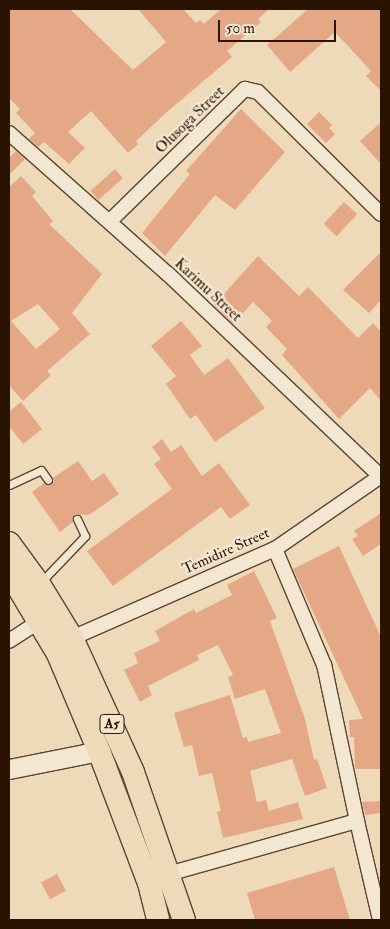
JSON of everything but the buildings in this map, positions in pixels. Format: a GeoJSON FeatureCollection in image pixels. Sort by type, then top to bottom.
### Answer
{"type":"FeatureCollection","features":[{"type":"Feature","properties":{"kind":"highway","name":"A5"},"geometry":{"type":"LineString","coordinates":[[9,543],[39,584],[72,638],[133,772],[184,920]]}},
{"type":"Feature","properties":{"kind":"highway","name":"A5"},"geometry":{"type":"LineString","coordinates":[[9,572],[58,654],[99,751],[149,883],[158,920]]}},
{"type":"Feature","properties":{"kind":"main road"},"geometry":{"type":"LineString","coordinates":[[9,770],[99,751]]}},
{"type":"Feature","properties":{"kind":"street","name":"Olusoga Street"},"geometry":{"type":"LineString","coordinates":[[110,222],[245,89],[258,92],[381,214]]}},
{"type":"Feature","properties":{"kind":"street","name":"Karimu Street"},"geometry":{"type":"LineString","coordinates":[[9,133],[110,222],[380,476]]}},
{"type":"Feature","properties":{"kind":"street","name":"Temidire Street"},"geometry":{"type":"LineString","coordinates":[[72,638],[275,549],[380,476]]}},
{"type":"Feature","properties":{"kind":"street"},"geometry":{"type":"LineString","coordinates":[[275,549],[324,665],[356,821],[380,920]]}},
{"type":"Feature","properties":{"kind":"street"},"geometry":{"type":"LineString","coordinates":[[9,641],[40,621]]}},
{"type":"Feature","properties":{"kind":"street"},"geometry":{"type":"LineString","coordinates":[[168,874],[356,821]]}},
{"type":"Feature","properties":{"kind":"lane"},"geometry":{"type":"LineString","coordinates":[[9,485],[41,470],[48,480]]}},
{"type":"Feature","properties":{"kind":"lane"},"geometry":{"type":"LineString","coordinates":[[39,584],[85,536],[77,519]]}}]}
